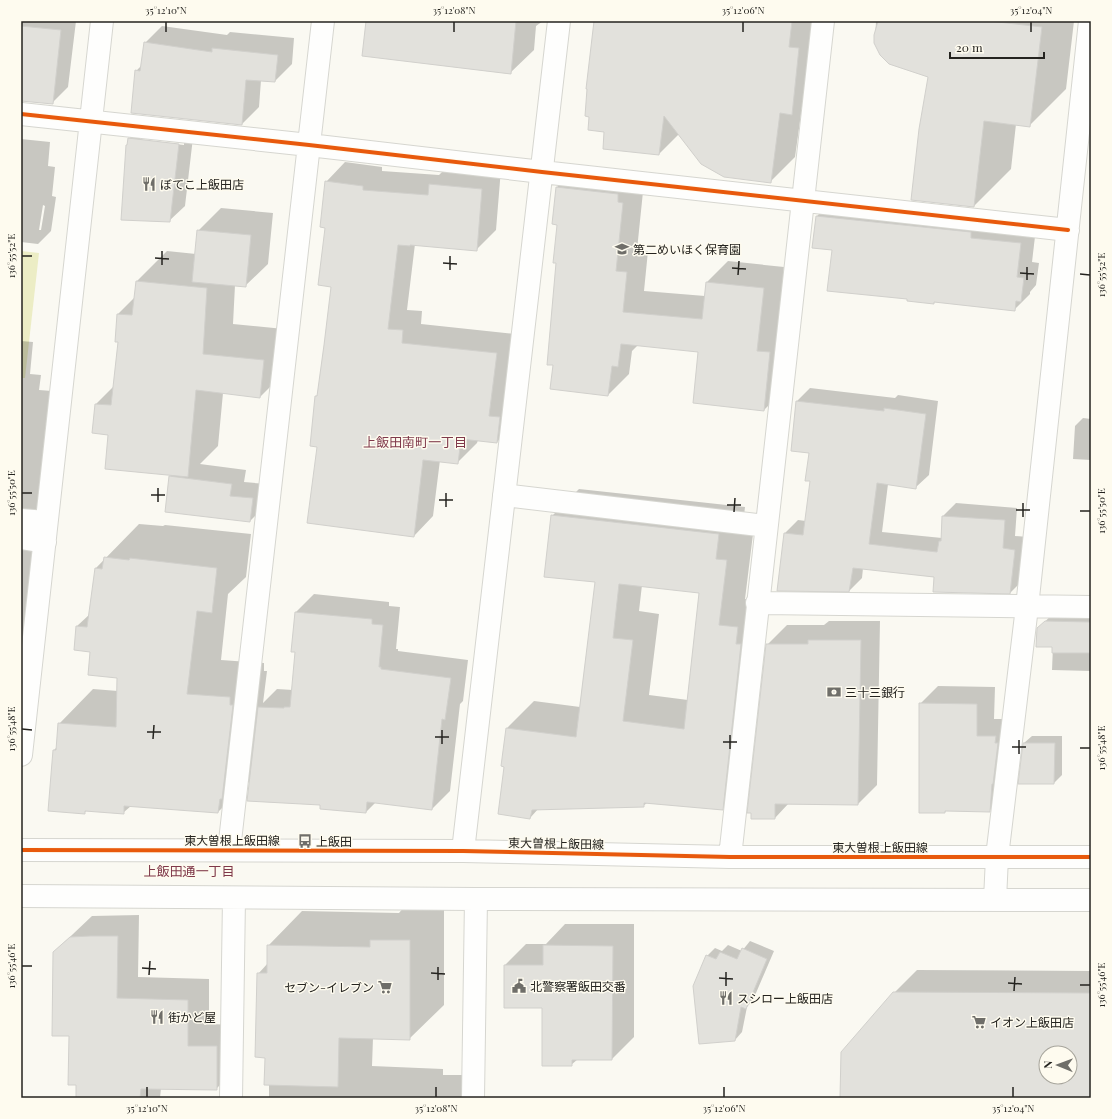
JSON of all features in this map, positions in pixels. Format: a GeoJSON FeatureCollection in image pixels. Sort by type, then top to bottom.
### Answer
{"type":"FeatureCollection","features":[{"type":"Feature","properties":{"kind":"street"},"geometry":{"type":"LineString","coordinates":[[21,755],[102,21]]}},
{"type":"Feature","properties":{"kind":"street"},"geometry":{"type":"LineString","coordinates":[[229,850],[323,21]]}},
{"type":"Feature","properties":{"kind":"street"},"geometry":{"type":"LineString","coordinates":[[463,851],[559,21]]}},
{"type":"Feature","properties":{"kind":"street"},"geometry":{"type":"LineString","coordinates":[[730,857],[823,21]]}},
{"type":"Feature","properties":{"kind":"street"},"geometry":{"type":"LineString","coordinates":[[995,900],[997,857],[1027,607],[1090,21]]}},
{"type":"Feature","properties":{"kind":"street"},"geometry":{"type":"LineString","coordinates":[[21,114],[1068,230]]}},
{"type":"Feature","properties":{"kind":"street"},"geometry":{"type":"LineString","coordinates":[[504,495],[766,526]]}},
{"type":"Feature","properties":{"kind":"street"},"geometry":{"type":"LineString","coordinates":[[21,520],[45,532]]}},
{"type":"Feature","properties":{"kind":"street"},"geometry":{"type":"LineString","coordinates":[[21,538],[45,532]]}},
{"type":"Feature","properties":{"kind":"street"},"geometry":{"type":"LineString","coordinates":[[758,602],[1091,607]]}},
{"type":"Feature","properties":{"kind":"street","name":"東大曽根上飯田線"},"geometry":{"type":"LineString","coordinates":[[21,850],[463,851],[730,857],[1091,856]]}},
{"type":"Feature","properties":{"kind":"street"},"geometry":{"type":"LineString","coordinates":[[21,896],[476,899],[1091,900]]}},
{"type":"Feature","properties":{"kind":"street"},"geometry":{"type":"LineString","coordinates":[[231,1098],[234,898]]}},
{"type":"Feature","properties":{"kind":"street"},"geometry":{"type":"LineString","coordinates":[[473,1098],[476,899]]}},
{"type":"Feature","properties":{"kind":"green space"},"geometry":{"type":"Polygon","coordinates":[[[21,251],[39,253],[25,378],[21,378],[21,251]]]}},
{"type":"Feature","properties":{"kind":"building"},"geometry":{"type":"Polygon","coordinates":[[[366,21],[516,21],[511,74],[362,56],[366,21]]]}},
{"type":"Feature","properties":{"kind":"building"},"geometry":{"type":"Polygon","coordinates":[[[594,21],[792,21],[789,47],[799,48],[792,115],[780,113],[771,183],[724,177],[701,164],[664,116],[659,155],[603,149],[604,132],[588,130],[589,117],[585,116],[586,89],[594,21]]]}},
{"type":"Feature","properties":{"kind":"building"},"geometry":{"type":"Polygon","coordinates":[[[878,21],[989,21],[1042,27],[1030,127],[984,121],[974,207],[911,200],[919,129],[928,77],[889,64],[880,55],[874,43],[874,35],[878,21]]]}},
{"type":"Feature","properties":{"kind":"building"},"geometry":{"type":"Polygon","coordinates":[[[21,26],[61,30],[53,104],[21,101],[21,26]]]}},
{"type":"Feature","properties":{"kind":"building"},"geometry":{"type":"Polygon","coordinates":[[[144,42],[212,52],[212,48],[278,55],[275,82],[246,80],[242,125],[131,113],[135,70],[140,71],[144,42]]]}},
{"type":"Feature","properties":{"kind":"building","name":"ぼてこ上飯田店"},"geometry":{"type":"Polygon","coordinates":[[[128,138],[179,144],[170,222],[121,220],[126,145],[128,138]]]}},
{"type":"Feature","properties":{"kind":"building"},"geometry":{"type":"Polygon","coordinates":[[[325,181],[363,186],[363,190],[428,195],[429,184],[482,189],[477,251],[398,245],[388,329],[403,330],[402,343],[497,353],[489,416],[500,417],[497,443],[461,439],[458,464],[423,460],[414,537],[307,523],[317,447],[310,446],[315,396],[317,396],[331,287],[318,285],[325,228],[320,227],[325,181]]]}},
{"type":"Feature","properties":{"kind":"building"},"geometry":{"type":"Polygon","coordinates":[[[556,187],[618,194],[618,202],[623,203],[616,271],[627,272],[623,312],[702,319],[706,282],[764,288],[757,351],[770,352],[764,411],[693,403],[698,352],[621,344],[618,367],[612,366],[608,396],[550,389],[553,365],[547,365],[556,263],[553,263],[557,225],[552,224],[556,187]]]}},
{"type":"Feature","properties":{"kind":"building"},"geometry":{"type":"Polygon","coordinates":[[[816,216],[971,232],[971,238],[1021,243],[1017,277],[1024,278],[1021,302],[1016,301],[1015,311],[934,302],[934,304],[907,301],[907,299],[827,291],[832,250],[812,248],[816,216]]]}},
{"type":"Feature","properties":{"kind":"building"},"geometry":{"type":"Polygon","coordinates":[[[197,230],[251,235],[246,287],[192,282],[197,230]]]}},
{"type":"Feature","properties":{"kind":"building"},"geometry":{"type":"Polygon","coordinates":[[[136,281],[207,288],[203,354],[264,360],[260,398],[196,390],[188,477],[105,469],[108,435],[92,433],[95,404],[111,405],[118,342],[115,342],[117,314],[132,315],[136,281]]]}},
{"type":"Feature","properties":{"kind":"building"},"geometry":{"type":"Polygon","coordinates":[[[796,401],[884,411],[884,408],[926,414],[916,489],[877,483],[869,544],[937,552],[939,541],[941,541],[942,516],[1005,520],[1003,548],[1015,550],[1010,594],[933,592],[934,577],[853,568],[849,592],[777,591],[784,533],[803,535],[810,481],[805,481],[809,453],[791,451],[796,401]]]}},
{"type":"Feature","properties":{"kind":"building"},"geometry":{"type":"Polygon","coordinates":[[[169,476],[232,484],[230,496],[253,498],[250,522],[165,512],[169,476]]]}},
{"type":"Feature","properties":{"kind":"building"},"geometry":{"type":"Polygon","coordinates":[[[551,515],[719,534],[716,559],[727,560],[719,625],[738,627],[736,644],[741,644],[723,810],[644,803],[644,807],[532,810],[530,819],[498,814],[504,767],[501,766],[506,728],[576,737],[595,582],[544,577],[551,515]],[[619,584],[613,638],[633,640],[623,721],[684,729],[699,593],[619,584]]]}},
{"type":"Feature","properties":{"kind":"building"},"geometry":{"type":"Polygon","coordinates":[[[104,557],[129,560],[130,558],[217,568],[212,613],[197,611],[187,694],[230,697],[230,705],[233,705],[222,799],[220,799],[218,813],[124,806],[124,814],[85,811],[85,814],[48,811],[53,750],[56,750],[58,723],[116,727],[117,678],[88,675],[90,652],[74,650],[76,626],[87,627],[95,568],[102,569],[104,557]]]}},
{"type":"Feature","properties":{"kind":"building"},"geometry":{"type":"Polygon","coordinates":[[[295,612],[372,619],[372,624],[383,625],[379,667],[381,667],[381,669],[451,678],[445,720],[442,719],[432,810],[367,802],[366,813],[320,809],[320,805],[247,801],[258,707],[290,707],[295,652],[291,652],[295,612]]]}},
{"type":"Feature","properties":{"kind":"building"},"geometry":{"type":"Polygon","coordinates":[[[1045,621],[1091,622],[1091,653],[1052,653],[1052,647],[1036,647],[1037,628],[1045,621]]]}},
{"type":"Feature","properties":{"kind":"building","name":"三十三銀行"},"geometry":{"type":"Polygon","coordinates":[[[808,640],[861,640],[858,805],[775,804],[775,819],[751,819],[751,813],[747,813],[766,644],[808,644],[808,640]]]}},
{"type":"Feature","properties":{"kind":"building"},"geometry":{"type":"Polygon","coordinates":[[[919,703],[977,704],[977,736],[996,736],[995,743],[998,743],[992,784],[990,812],[945,811],[945,813],[919,813],[919,703]]]}},
{"type":"Feature","properties":{"kind":"building"},"geometry":{"type":"Polygon","coordinates":[[[1023,743],[1055,743],[1054,784],[1018,784],[1023,743]]]}},
{"type":"Feature","properties":{"kind":"building"},"geometry":{"type":"Polygon","coordinates":[[[118,936],[117,998],[188,1000],[188,1046],[217,1046],[217,1090],[141,1089],[140,1098],[76,1098],[76,1085],[68,1085],[69,1036],[52,1036],[53,952],[70,937],[118,936]]]}},
{"type":"Feature","properties":{"kind":"building"},"geometry":{"type":"Polygon","coordinates":[[[370,940],[410,940],[410,1040],[339,1038],[338,1087],[264,1085],[265,1058],[255,1057],[257,973],[267,973],[267,945],[370,947],[370,940]]]}},
{"type":"Feature","properties":{"kind":"building"},"geometry":{"type":"Polygon","coordinates":[[[543,945],[613,946],[612,1060],[572,1060],[572,1066],[542,1066],[542,1008],[504,1008],[504,965],[543,965],[543,945]]]}},
{"type":"Feature","properties":{"kind":"building"},"geometry":{"type":"Polygon","coordinates":[[[742,948],[767,959],[746,1009],[741,1007],[735,1041],[699,1044],[693,986],[706,955],[716,959],[720,952],[737,959],[742,948]]]}},
{"type":"Feature","properties":{"kind":"building","name":"イオン上飯田店"},"geometry":{"type":"Polygon","coordinates":[[[893,992],[1091,993],[1091,1098],[840,1098],[841,1052],[893,992]]]}},
{"type":"Feature","properties":{"kind":"cycle path"},"geometry":{"type":"LineString","coordinates":[[21,114],[1068,230]]}},
{"type":"Feature","properties":{"kind":"cycle path"},"geometry":{"type":"LineString","coordinates":[[21,850],[463,851],[730,857],[1091,857]]}},
{"type":"Feature","properties":{"kind":"place","name":"ぼてこ上飯田店"},"geometry":{"type":"Point","coordinates":[149,184]}},
{"type":"Feature","properties":{"kind":"place","name":"第二めいほく保育園"},"geometry":{"type":"Point","coordinates":[622,249]}},
{"type":"Feature","properties":{"kind":"place","name":"三十三銀行"},"geometry":{"type":"Point","coordinates":[834,692]}},
{"type":"Feature","properties":{"kind":"place","name":"上飯田"},"geometry":{"type":"Point","coordinates":[305,841]}},
{"type":"Feature","properties":{"kind":"place","name":"北警察署飯田交番"},"geometry":{"type":"Point","coordinates":[519,986]}},
{"type":"Feature","properties":{"kind":"place","name":"セブン-イレブン"},"geometry":{"type":"Point","coordinates":[385,987]}},
{"type":"Feature","properties":{"kind":"place","name":"スシロー上飯田店"},"geometry":{"type":"Point","coordinates":[726,998]}},
{"type":"Feature","properties":{"kind":"place","name":"街かど屋"},"geometry":{"type":"Point","coordinates":[157,1017]}},
{"type":"Feature","properties":{"kind":"place","name":"イオン上飯田店"},"geometry":{"type":"Point","coordinates":[979,1022]}},
{"type":"Feature","properties":{"kind":"district","name":"上飯田南町一丁目"},"geometry":{"type":"Point","coordinates":[415,441]}},
{"type":"Feature","properties":{"kind":"district","name":"上飯田通一丁目"},"geometry":{"type":"Point","coordinates":[189,870]}}]}
